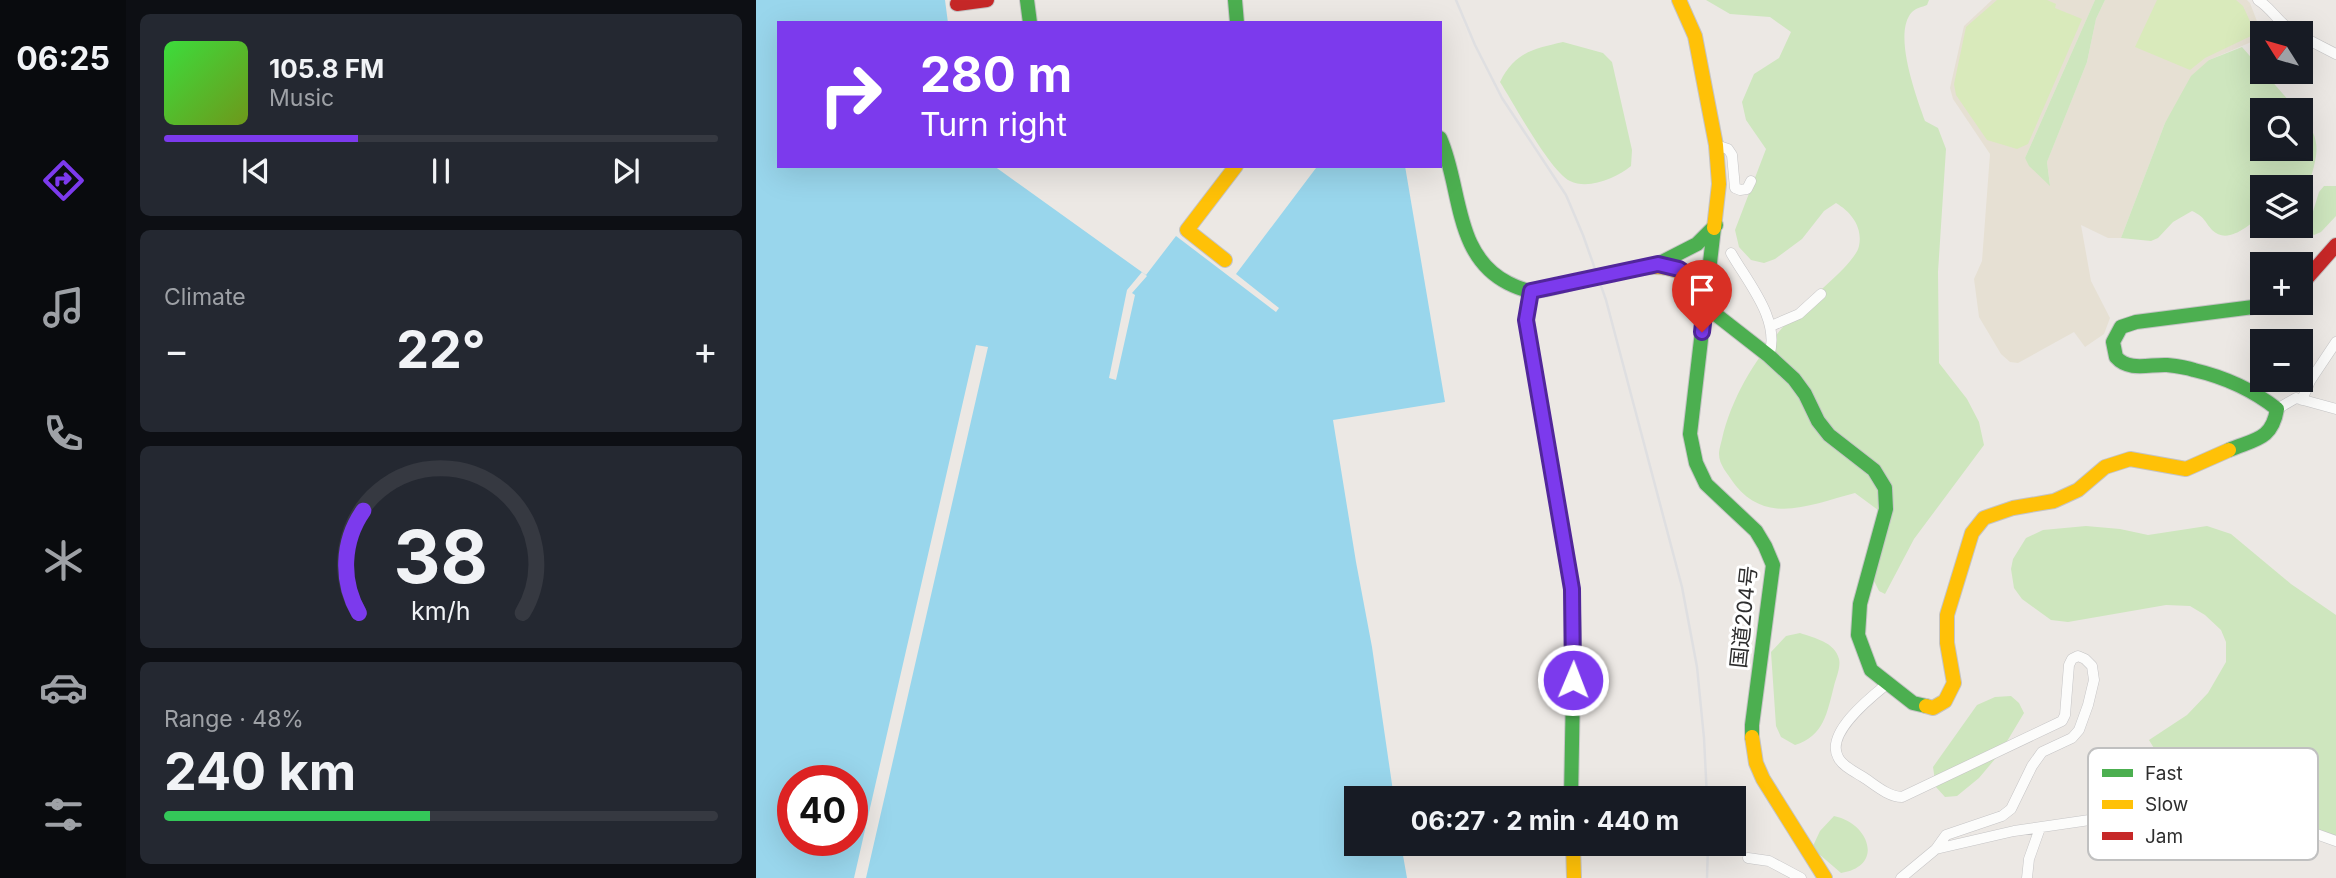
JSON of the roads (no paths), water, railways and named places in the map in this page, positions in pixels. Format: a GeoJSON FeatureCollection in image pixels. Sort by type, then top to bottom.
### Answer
{"type":"FeatureCollection","features":[{"type":"Feature","properties":{"kind":"main road"},"geometry":{"type":"LineString","coordinates":[[957,4],[987,0]]}},
{"type":"Feature","properties":{"kind":"main road"},"geometry":{"type":"LineString","coordinates":[[1027,0],[1030,21]]}},
{"type":"Feature","properties":{"kind":"main road"},"geometry":{"type":"LineString","coordinates":[[1235,0],[1237,21]]}},
{"type":"Feature","properties":{"kind":"main road","name":"国道204号"},"geometry":{"type":"LineString","coordinates":[[1679,0],[1695,36],[1716,145],[1719,184],[1690,434],[1692,454],[1700,475],[1711,491],[1754,527],[1767,545],[1773,565],[1752,725],[1753,748],[1768,789],[1825,878]]}},
{"type":"Feature","properties":{"kind":"main road"},"geometry":{"type":"LineString","coordinates":[[1442,141],[1450,154],[1467,243],[1475,257],[1490,273],[1531,291],[1658,264],[1697,244],[1716,225]]}},
{"type":"Feature","properties":{"kind":"main road"},"geometry":{"type":"LineString","coordinates":[[1225,260],[1187,230],[1234,168]]}},
{"type":"Feature","properties":{"kind":"main road"},"geometry":{"type":"LineString","coordinates":[[2313,271],[2336,245]]}},
{"type":"Feature","properties":{"kind":"main road"},"geometry":{"type":"LineString","coordinates":[[1658,264],[1679,269],[1707,288]]}},
{"type":"Feature","properties":{"kind":"main road"},"geometry":{"type":"LineString","coordinates":[[1531,291],[1526,320],[1572,589],[1574,635],[1571,786]]}},
{"type":"Feature","properties":{"kind":"main road"},"geometry":{"type":"LineString","coordinates":[[1705,306],[1794,379],[1829,435],[1874,470],[1885,488],[1886,509],[1860,604],[1858,635],[1871,670],[1913,703],[1933,708],[1945,701],[1954,683],[1947,643],[1947,615],[1972,533],[1984,518],[2013,508],[2054,501],[2078,490],[2105,467],[2130,459],[2186,469],[2269,433],[2275,422],[2277,409],[2270,402],[2200,370],[2123,363],[2116,358],[2112,348],[2113,338],[2121,327],[2136,322],[2250,307]]}},
{"type":"Feature","properties":{"kind":"main road"},"geometry":{"type":"LineString","coordinates":[[1573,856],[1574,878]]}},
{"type":"Feature","properties":{"kind":"street"},"geometry":{"type":"LineString","coordinates":[[2258,0],[2270,8],[2280,21]]}},
{"type":"Feature","properties":{"kind":"street"},"geometry":{"type":"LineString","coordinates":[[2314,43],[2336,54]]}},
{"type":"Feature","properties":{"kind":"street"},"geometry":{"type":"LineString","coordinates":[[1716,145],[1728,149],[1732,155],[1735,188],[1747,189],[1751,181]]}},
{"type":"Feature","properties":{"kind":"street"},"geometry":{"type":"LineString","coordinates":[[1731,253],[1771,326],[1772,346],[1769,356]]}},
{"type":"Feature","properties":{"kind":"street"},"geometry":{"type":"LineString","coordinates":[[1771,326],[1799,314],[1821,294]]}},
{"type":"Feature","properties":{"kind":"street"},"geometry":{"type":"LineString","coordinates":[[2302,400],[2310,381],[2336,342]]}},
{"type":"Feature","properties":{"kind":"street"},"geometry":{"type":"LineString","coordinates":[[2277,409],[2296,398],[2336,409]]}},
{"type":"Feature","properties":{"kind":"street"},"geometry":{"type":"LineString","coordinates":[[1887,684],[1850,718],[1837,739],[1835,749],[1838,759],[1848,767],[1892,795],[1902,797],[2056,725],[2065,715],[2069,665],[2073,659],[2078,656],[2085,659],[2092,666],[2094,680],[2079,730],[2072,738],[2042,752],[2011,809],[2002,816],[1947,835],[1936,849],[1901,878]]}},
{"type":"Feature","properties":{"kind":"street"},"geometry":{"type":"LineString","coordinates":[[1936,849],[1956,843],[2088,821]]}},
{"type":"Feature","properties":{"kind":"street"},"geometry":{"type":"LineString","coordinates":[[2027,878],[2029,859],[2040,828]]}},
{"type":"Feature","properties":{"kind":"street"},"geometry":{"type":"LineString","coordinates":[[2318,836],[2336,841]]}},
{"type":"Feature","properties":{"kind":"street"},"geometry":{"type":"LineString","coordinates":[[1748,858],[1769,861],[1801,878]]}},
{"type":"Feature","properties":{"kind":"water"},"geometry":{"type":"Polygon","coordinates":[[[756,0],[945,0],[948,21],[777,21],[777,168],[997,168],[1146,275],[1176,236],[1276,312],[1279,308],[1236,274],[1316,168],[1405,168],[1445,402],[1333,420],[1372,647],[1392,786],[1344,786],[1344,856],[1403,856],[1407,878],[756,878],[756,0]]]}},
{"type":"Feature","properties":{"kind":"railway"},"geometry":{"type":"LineString","coordinates":[[1456,0],[1502,98],[1566,195],[1606,300],[1682,587],[1697,667],[1706,786]]}},
{"type":"Feature","properties":{"kind":"railway"},"geometry":{"type":"LineString","coordinates":[[1707,878],[1708,856]]}}]}
